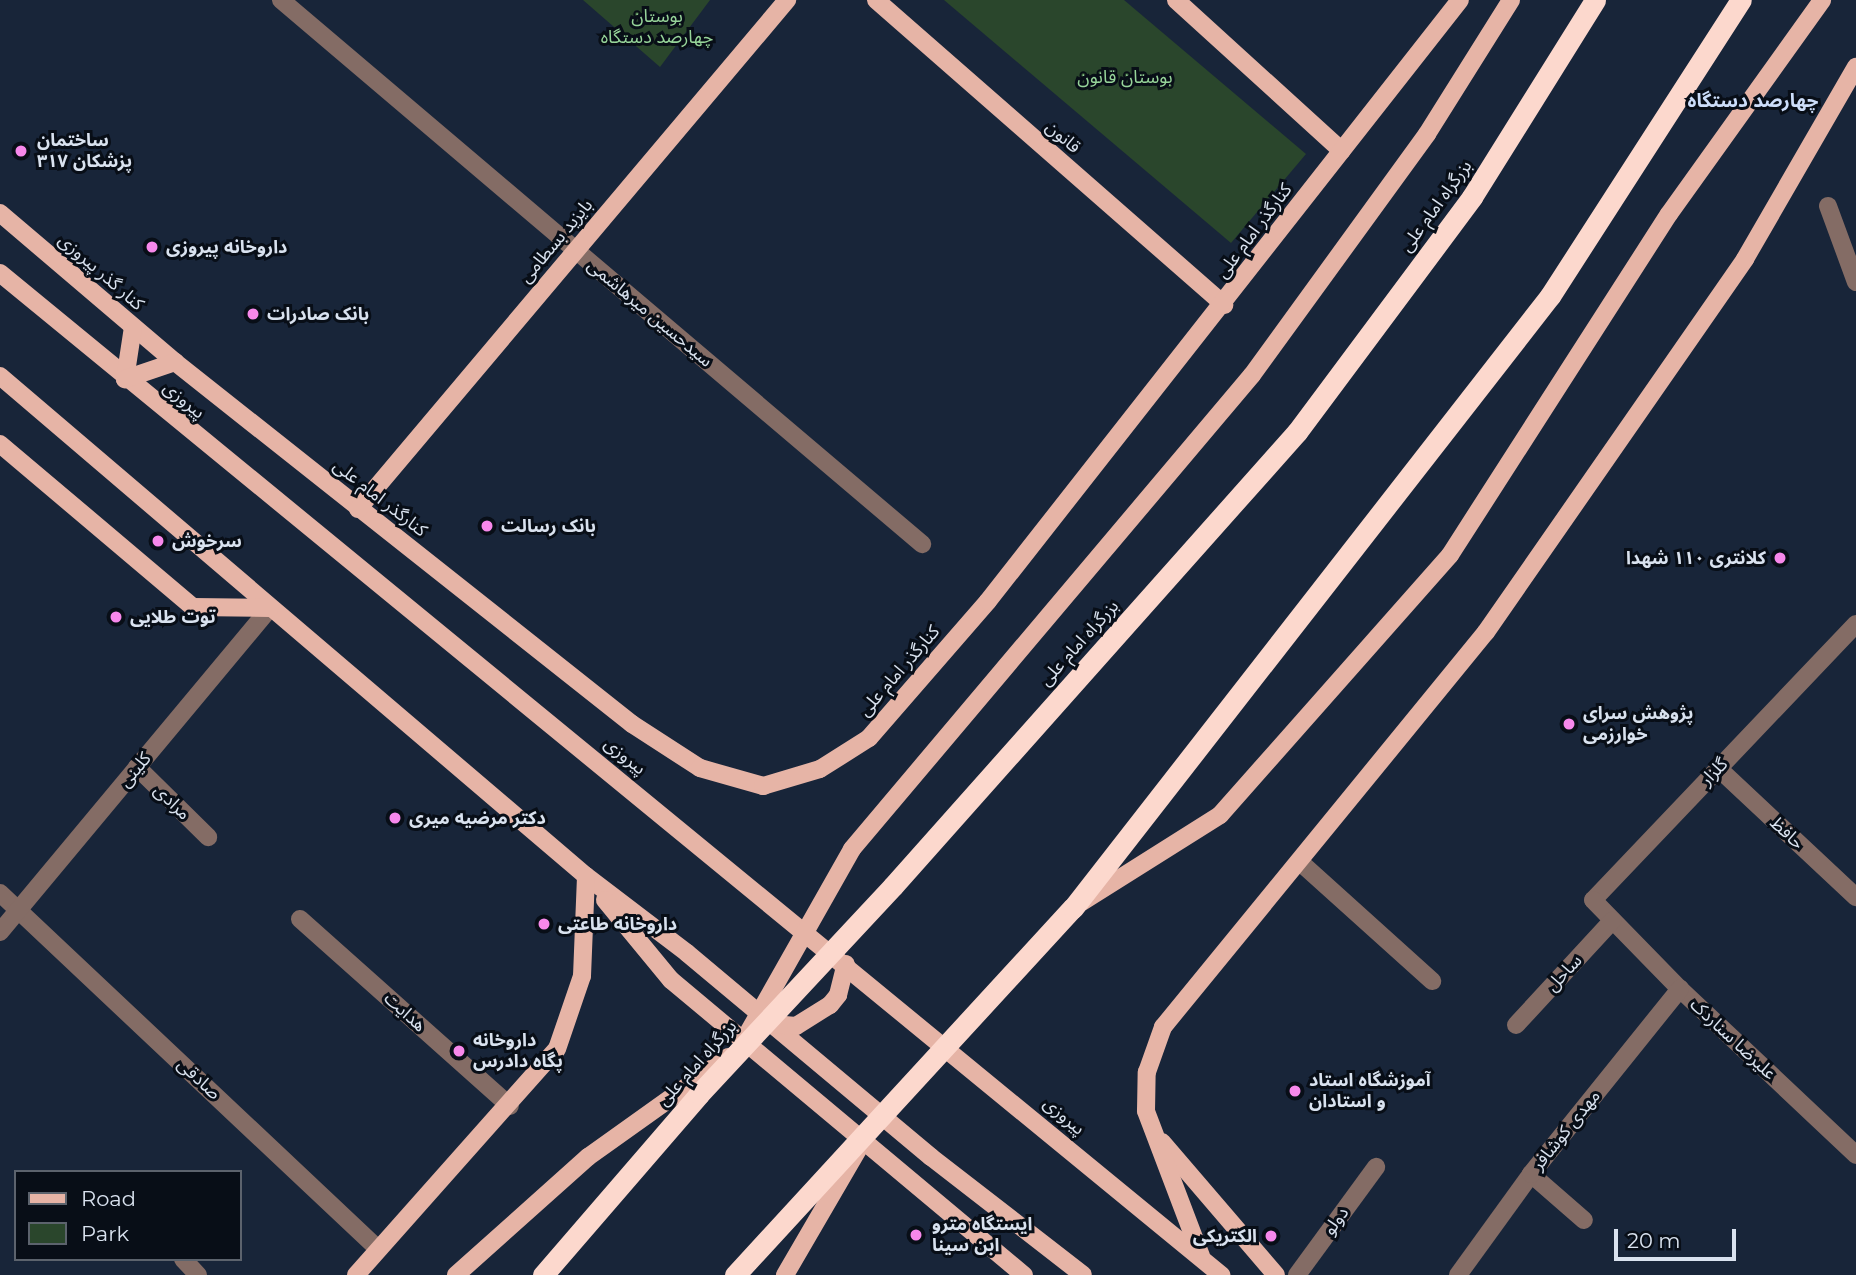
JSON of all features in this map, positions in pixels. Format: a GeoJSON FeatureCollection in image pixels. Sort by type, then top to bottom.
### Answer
{"type":"FeatureCollection","features":[{"type":"Feature","properties":{"kind":"highway","name":"بزرگراه امام علی"},"geometry":{"type":"LineString","coordinates":[[543,1275],[739,1050],[893,886],[1297,432],[1472,197],[1595,0]]}},
{"type":"Feature","properties":{"kind":"highway"},"geometry":{"type":"LineString","coordinates":[[735,1275],[872,1123],[1073,908],[1550,296],[1741,0]]}},
{"type":"Feature","properties":{"kind":"main road","name":"بایزید بسطامی"},"geometry":{"type":"LineString","coordinates":[[358,509],[787,0]]}},
{"type":"Feature","properties":{"kind":"main road","name":"قانون"},"geometry":{"type":"LineString","coordinates":[[876,0],[1224,305]]}},
{"type":"Feature","properties":{"kind":"main road"},"geometry":{"type":"LineString","coordinates":[[1175,0],[1342,151]]}},
{"type":"Feature","properties":{"kind":"main road","name":"کنارگذر امام علی"},"geometry":{"type":"LineString","coordinates":[[175,362],[632,724],[700,768],[763,786],[820,769],[869,738],[988,601],[1224,305],[1460,0]]}},
{"type":"Feature","properties":{"kind":"main road"},"geometry":{"type":"LineString","coordinates":[[456,1275],[588,1157],[688,1082],[739,1050],[852,849],[1252,375],[1420,145],[1511,0]]}},
{"type":"Feature","properties":{"kind":"main road"},"geometry":{"type":"LineString","coordinates":[[1073,908],[1220,815],[1450,555],[1669,214],[1822,0]]}},
{"type":"Feature","properties":{"kind":"main road"},"geometry":{"type":"LineString","coordinates":[[1203,1259],[1146,1111],[1147,1072],[1163,1027],[1486,632],[1745,258],[1856,67]]}},
{"type":"Feature","properties":{"kind":"main road","name":"کنار گذر پیروزی"},"geometry":{"type":"LineString","coordinates":[[0,213],[175,362]]}},
{"type":"Feature","properties":{"kind":"main road","name":"پیروزی"},"geometry":{"type":"LineString","coordinates":[[0,273],[125,379],[776,906],[1221,1275]]}},
{"type":"Feature","properties":{"kind":"main road"},"geometry":{"type":"LineString","coordinates":[[133,327],[125,379],[175,362]]}},
{"type":"Feature","properties":{"kind":"main road"},"geometry":{"type":"LineString","coordinates":[[0,376],[586,876],[688,953],[931,1157],[1083,1275]]}},
{"type":"Feature","properties":{"kind":"main road"},"geometry":{"type":"LineString","coordinates":[[0,445],[193,607],[270,608]]}},
{"type":"Feature","properties":{"kind":"main road"},"geometry":{"type":"LineString","coordinates":[[586,876],[671,979],[1024,1275]]}},
{"type":"Feature","properties":{"kind":"main road"},"geometry":{"type":"LineString","coordinates":[[356,1275],[510,1106],[557,1049],[582,976],[586,876]]}},
{"type":"Feature","properties":{"kind":"main road"},"geometry":{"type":"LineString","coordinates":[[772,1024],[796,1026],[830,1005],[838,995],[846,964]]}},
{"type":"Feature","properties":{"kind":"main road"},"geometry":{"type":"LineString","coordinates":[[1146,1111],[1164,1147],[1276,1275]]}},
{"type":"Feature","properties":{"kind":"main road"},"geometry":{"type":"LineString","coordinates":[[785,1275],[872,1123]]}},
{"type":"Feature","properties":{"kind":"street","name":"سیدحسین میرهاشمی"},"geometry":{"type":"LineString","coordinates":[[281,0],[922,544]]}},
{"type":"Feature","properties":{"kind":"street"},"geometry":{"type":"LineString","coordinates":[[1828,206],[1856,282]]}},
{"type":"Feature","properties":{"kind":"street","name":"کلینی"},"geometry":{"type":"LineString","coordinates":[[0,932],[270,608]]}},
{"type":"Feature","properties":{"kind":"street","name":"گلزار"},"geometry":{"type":"LineString","coordinates":[[1612,921],[1594,900],[1595,894],[1853,632]]}},
{"type":"Feature","properties":{"kind":"street","name":"مرادی"},"geometry":{"type":"LineString","coordinates":[[137,767],[208,837]]}},
{"type":"Feature","properties":{"kind":"street","name":"حافظ"},"geometry":{"type":"LineString","coordinates":[[1718,768],[1856,897]]}},
{"type":"Feature","properties":{"kind":"street"},"geometry":{"type":"LineString","coordinates":[[1300,862],[1433,981]]}},
{"type":"Feature","properties":{"kind":"street","name":"صادقی"},"geometry":{"type":"LineString","coordinates":[[0,893],[378,1249]]}},
{"type":"Feature","properties":{"kind":"street","name":"هدایت"},"geometry":{"type":"LineString","coordinates":[[300,919],[510,1106]]}},
{"type":"Feature","properties":{"kind":"street","name":"علیرضا سناردک"},"geometry":{"type":"LineString","coordinates":[[1612,921],[1680,989],[1854,1150]]}},
{"type":"Feature","properties":{"kind":"street","name":"ساحل"},"geometry":{"type":"LineString","coordinates":[[1517,1025],[1612,921]]}},
{"type":"Feature","properties":{"kind":"street","name":"مهدی کوشافر"},"geometry":{"type":"LineString","coordinates":[[1458,1275],[1531,1174],[1680,989]]}},
{"type":"Feature","properties":{"kind":"street","name":"دولو"},"geometry":{"type":"LineString","coordinates":[[1297,1275],[1376,1167]]}},
{"type":"Feature","properties":{"kind":"street"},"geometry":{"type":"LineString","coordinates":[[1531,1174],[1584,1220]]}},
{"type":"Feature","properties":{"kind":"green space","name":"بوستان چهارصد دستگاه"},"geometry":{"type":"Polygon","coordinates":[[[583,0],[710,0],[660,67],[583,0]]]}},
{"type":"Feature","properties":{"kind":"green space","name":"بوستان قانون"},"geometry":{"type":"Polygon","coordinates":[[[944,0],[1124,0],[1306,154],[1231,243],[944,0]]]}},
{"type":"Feature","properties":{"kind":"place","name":"ساختمان پزشکان ۳۱۷"},"geometry":{"type":"Point","coordinates":[21,151]}},
{"type":"Feature","properties":{"kind":"place","name":"داروخانه پیروزی"},"geometry":{"type":"Point","coordinates":[152,247]}},
{"type":"Feature","properties":{"kind":"place","name":"بانک صادرات"},"geometry":{"type":"Point","coordinates":[253,314]}},
{"type":"Feature","properties":{"kind":"place","name":"بانک رسالت"},"geometry":{"type":"Point","coordinates":[487,526]}},
{"type":"Feature","properties":{"kind":"place","name":"سرخوش"},"geometry":{"type":"Point","coordinates":[158,541]}},
{"type":"Feature","properties":{"kind":"place","name":"کلانتری ۱۱۰ شهدا"},"geometry":{"type":"Point","coordinates":[1780,558]}},
{"type":"Feature","properties":{"kind":"place","name":"توت طلایی"},"geometry":{"type":"Point","coordinates":[116,617]}},
{"type":"Feature","properties":{"kind":"place","name":"پژوهش سرای خوارزمی"},"geometry":{"type":"Point","coordinates":[1569,724]}},
{"type":"Feature","properties":{"kind":"place","name":"دکتر مرضیه میری"},"geometry":{"type":"Point","coordinates":[395,818]}},
{"type":"Feature","properties":{"kind":"place","name":"داروخانه طاعتی"},"geometry":{"type":"Point","coordinates":[544,924]}},
{"type":"Feature","properties":{"kind":"place","name":"داروخانه پگاه دادرس"},"geometry":{"type":"Point","coordinates":[459,1051]}},
{"type":"Feature","properties":{"kind":"place","name":"آموزشگاه استاد و استادان"},"geometry":{"type":"Point","coordinates":[1295,1091]}},
{"type":"Feature","properties":{"kind":"place","name":"ایستگاه مترو ابن سینا"},"geometry":{"type":"Point","coordinates":[916,1235]}},
{"type":"Feature","properties":{"kind":"place","name":"الکتریکی"},"geometry":{"type":"Point","coordinates":[1271,1236]}},
{"type":"Feature","properties":{"kind":"district","name":"چهارصد دستگاه"},"geometry":{"type":"Point","coordinates":[1753,101]}}]}
